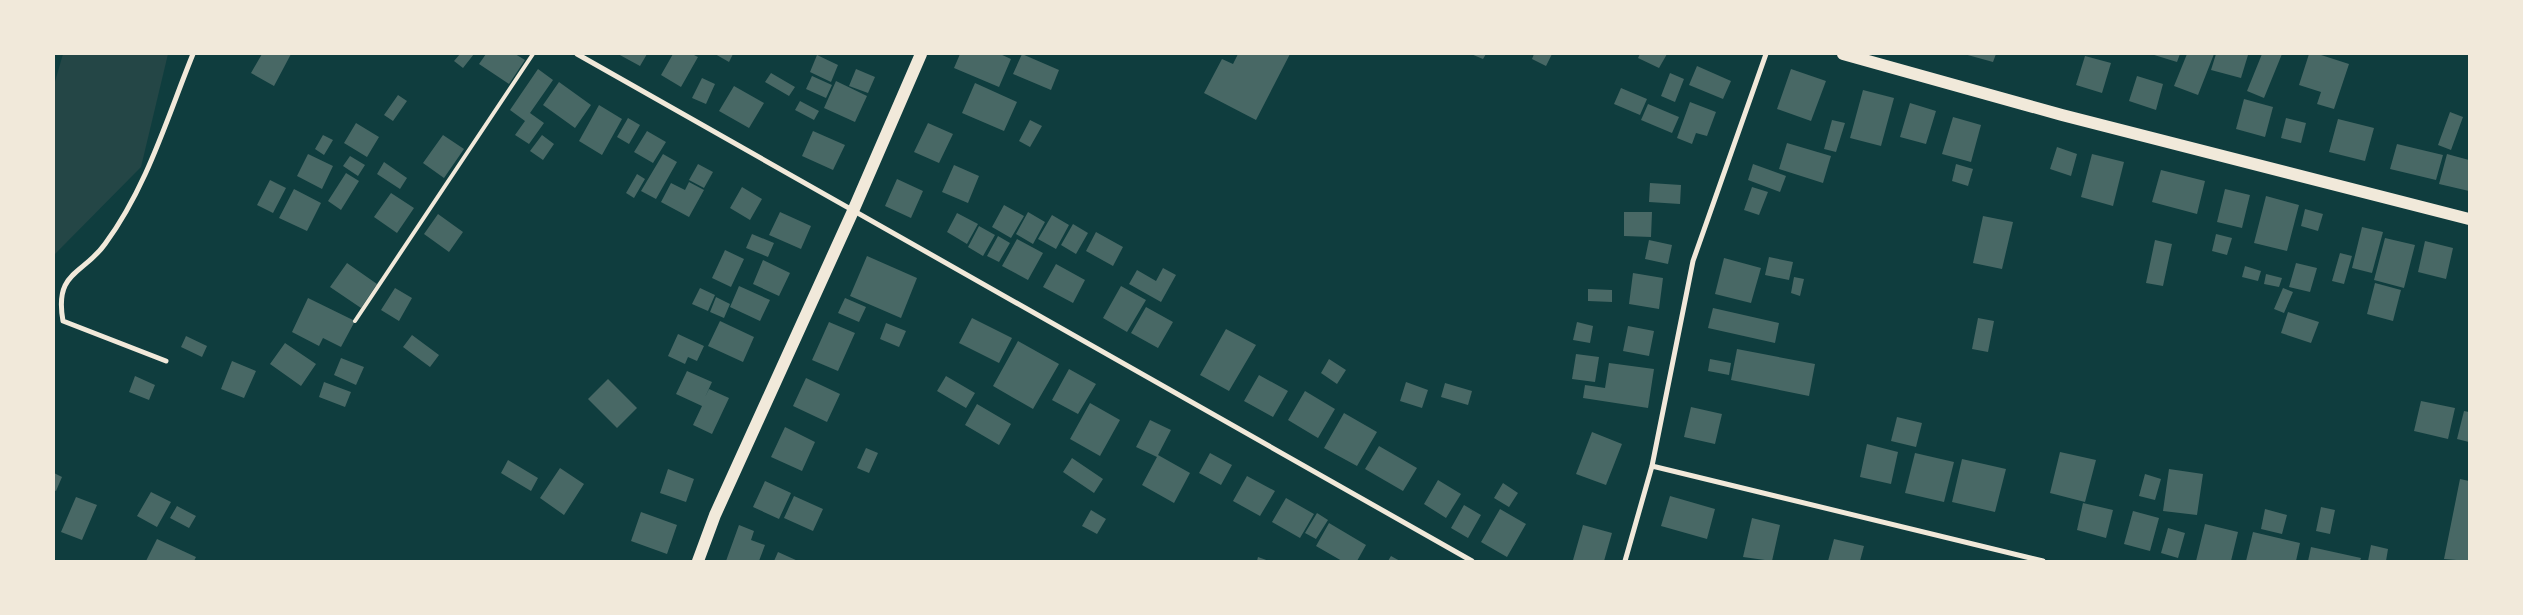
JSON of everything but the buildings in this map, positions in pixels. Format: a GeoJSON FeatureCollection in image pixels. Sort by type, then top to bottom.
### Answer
{"type":"FeatureCollection","features":[{"type":"Feature","properties":{"kind":"main road"},"geometry":{"type":"LineString","coordinates":[[698,561],[715,516],[853,212],[921,54]]}},
{"type":"Feature","properties":{"kind":"main road"},"geometry":{"type":"LineString","coordinates":[[1843,54],[2062,115],[2469,219]]}},
{"type":"Feature","properties":{"kind":"street"},"geometry":{"type":"LineString","coordinates":[[166,361],[63,321],[60,303],[69,276],[104,246],[129,206],[156,150],[193,54]]}},
{"type":"Feature","properties":{"kind":"street"},"geometry":{"type":"LineString","coordinates":[[577,54],[1472,561]]}},
{"type":"Feature","properties":{"kind":"street"},"geometry":{"type":"LineString","coordinates":[[1625,561],[1652,466],[1693,261],[1766,54]]}},
{"type":"Feature","properties":{"kind":"street"},"geometry":{"type":"LineString","coordinates":[[1652,466],[2043,561]]}},
{"type":"Feature","properties":{"kind":"lane"},"geometry":{"type":"LineString","coordinates":[[355,321],[533,54]]}},
{"type":"Feature","properties":{"kind":"shaded area"},"geometry":{"type":"Polygon","coordinates":[[[63,54],[168,54],[141,167],[54,255],[54,85],[63,54]]]}}]}
